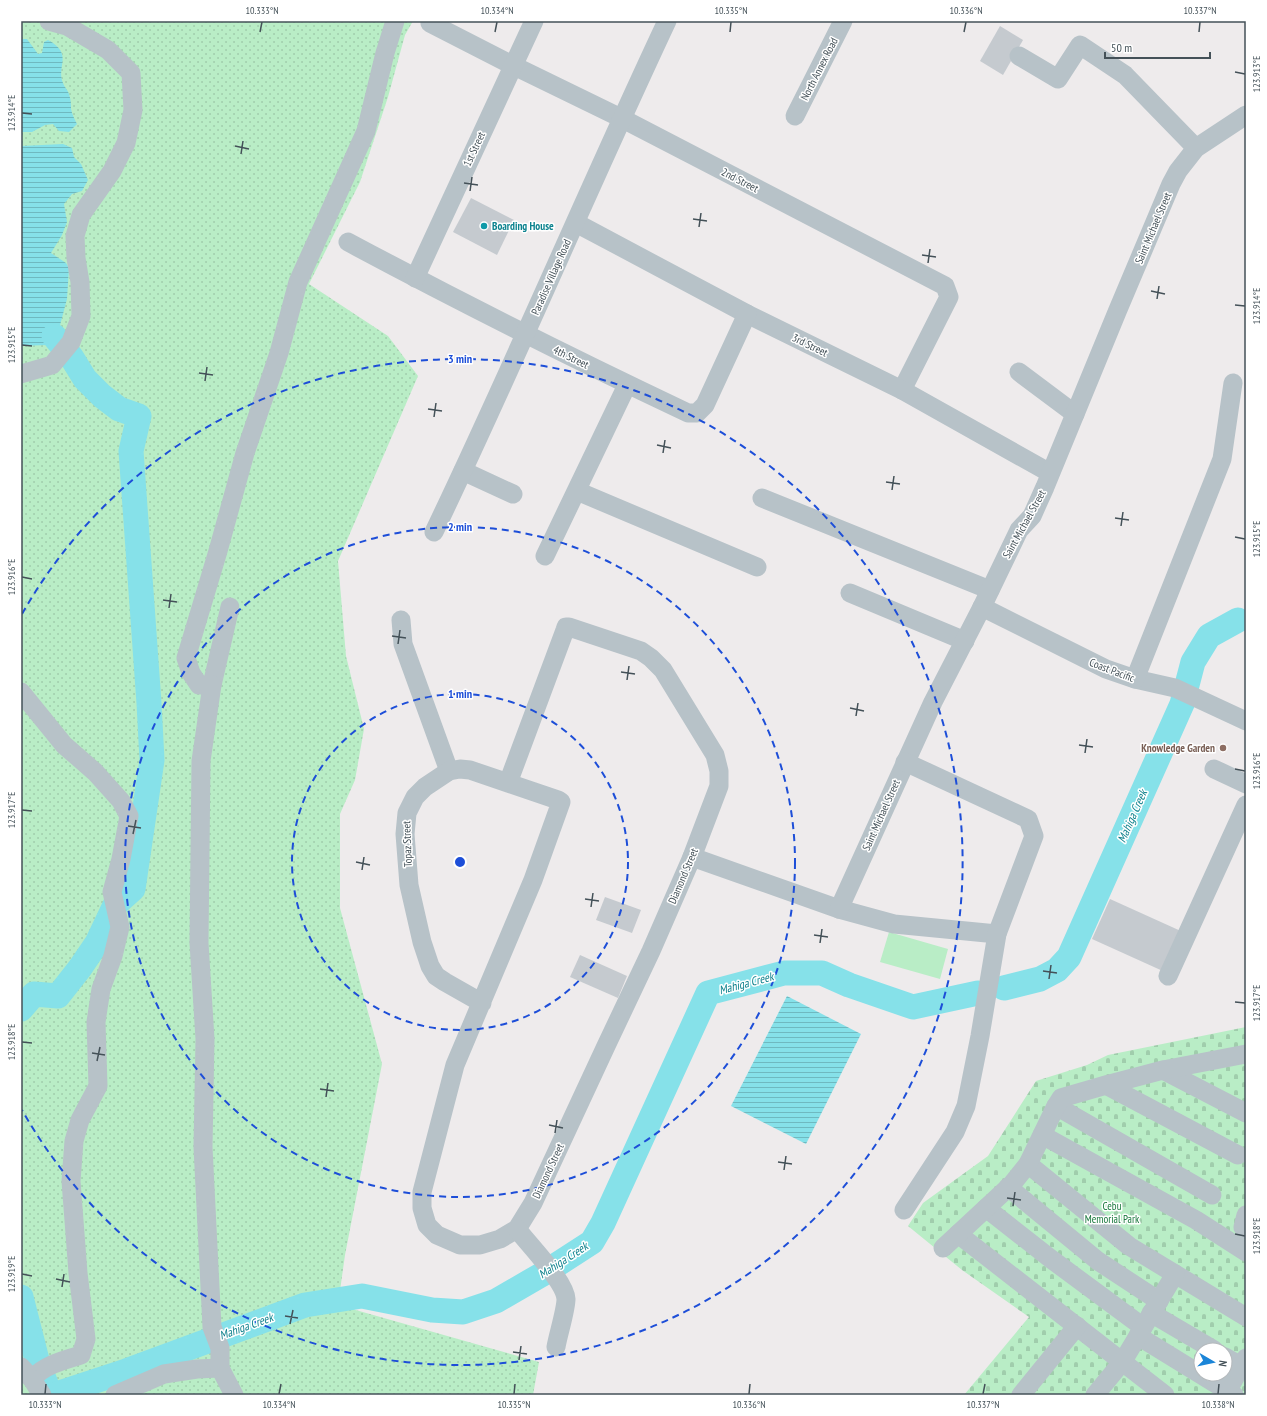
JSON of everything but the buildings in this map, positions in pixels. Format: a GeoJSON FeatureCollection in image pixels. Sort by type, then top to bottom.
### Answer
{"type":"FeatureCollection","features":[{"type":"Feature","properties":{"kind":"street"},"geometry":{"type":"LineString","coordinates":[[21,374],[52,365],[71,342],[81,316],[80,282],[76,258],[75,236],[81,215],[112,171],[126,143],[133,110],[131,73],[108,50],[67,26],[49,21]]}},
{"type":"Feature","properties":{"kind":"street"},"geometry":{"type":"LineString","coordinates":[[212,685],[199,685],[191,672],[186,658],[245,453],[279,353],[298,282],[366,131],[385,53],[395,21]]}},
{"type":"Feature","properties":{"kind":"street","name":"1st Street"},"geometry":{"type":"LineString","coordinates":[[415,278],[534,21]]}},
{"type":"Feature","properties":{"kind":"street","name":"Paradise Village Road"},"geometry":{"type":"LineString","coordinates":[[434,532],[526,334],[621,118],[667,21]]}},
{"type":"Feature","properties":{"kind":"street","name":"North Annex Road"},"geometry":{"type":"LineString","coordinates":[[795,116],[843,21]]}},
{"type":"Feature","properties":{"kind":"street","name":"2nd Street"},"geometry":{"type":"LineString","coordinates":[[430,23],[512,66],[621,118],[945,286],[949,298],[902,390]]}},
{"type":"Feature","properties":{"kind":"street"},"geometry":{"type":"LineString","coordinates":[[1019,56],[1058,79],[1080,45],[1125,76],[1196,148]]}},
{"type":"Feature","properties":{"kind":"street","name":"Saint Michael Street"},"geometry":{"type":"LineString","coordinates":[[839,909],[933,702],[982,607],[1019,530],[1032,516],[1116,312],[1171,184],[1178,171],[1196,148],[1246,115]]}},
{"type":"Feature","properties":{"kind":"street","name":"3rd Street"},"geometry":{"type":"LineString","coordinates":[[576,223],[747,314],[902,390],[1043,469]]}},
{"type":"Feature","properties":{"kind":"street","name":"4th Street"},"geometry":{"type":"LineString","coordinates":[[348,242],[415,278],[526,334],[688,413],[697,414],[704,405],[747,314]]}},
{"type":"Feature","properties":{"kind":"street"},"geometry":{"type":"LineString","coordinates":[[1019,372],[1075,414]]}},
{"type":"Feature","properties":{"kind":"street"},"geometry":{"type":"LineString","coordinates":[[1135,679],[1222,459],[1233,383]]}},
{"type":"Feature","properties":{"kind":"street"},"geometry":{"type":"LineString","coordinates":[[546,556],[627,384]]}},
{"type":"Feature","properties":{"kind":"street"},"geometry":{"type":"LineString","coordinates":[[463,471],[513,494]]}},
{"type":"Feature","properties":{"kind":"street"},"geometry":{"type":"LineString","coordinates":[[577,491],[757,567]]}},
{"type":"Feature","properties":{"kind":"street"},"geometry":{"type":"LineString","coordinates":[[762,498],[990,590]]}},
{"type":"Feature","properties":{"kind":"street"},"geometry":{"type":"LineString","coordinates":[[850,593],[965,641]]}},
{"type":"Feature","properties":{"kind":"street"},"geometry":{"type":"LineString","coordinates":[[230,607],[212,685],[201,761],[199,935],[205,1039],[203,1147],[212,1327],[220,1348],[220,1368],[234,1395]]}},
{"type":"Feature","properties":{"kind":"street","name":"Coast Pacific"},"geometry":{"type":"LineString","coordinates":[[982,607],[1106,669],[1135,679],[1175,688],[1246,721]]}},
{"type":"Feature","properties":{"kind":"street"},"geometry":{"type":"LineString","coordinates":[[402,620],[404,644],[449,772]]}},
{"type":"Feature","properties":{"kind":"street","name":"Diamond Street"},"geometry":{"type":"LineString","coordinates":[[508,783],[566,627],[641,651],[651,658],[662,670],[715,755],[719,771],[719,786],[692,857],[651,951],[533,1203],[517,1229]]}},
{"type":"Feature","properties":{"kind":"street"},"geometry":{"type":"LineString","coordinates":[[21,692],[64,745],[95,772],[121,801],[129,816],[121,859],[112,892],[120,927],[113,956],[101,989],[96,1022],[98,1086],[80,1120],[74,1141],[71,1181],[78,1273],[86,1339],[81,1355],[60,1362],[36,1379]]}},
{"type":"Feature","properties":{"kind":"street"},"geometry":{"type":"LineString","coordinates":[[904,1210],[955,1132],[966,1106],[980,1036],[997,934],[1034,836],[1028,819],[905,762]]}},
{"type":"Feature","properties":{"kind":"street","name":"Topaz Street"},"geometry":{"type":"LineString","coordinates":[[460,769],[470,770],[508,783],[558,800],[561,802],[561,805],[533,880],[482,1003],[436,976],[430,966],[422,942],[409,884],[405,834],[407,813],[415,797],[425,787],[449,772],[460,769]]}},
{"type":"Feature","properties":{"kind":"street"},"geometry":{"type":"LineString","coordinates":[[1214,769],[1246,784]]}},
{"type":"Feature","properties":{"kind":"street"},"geometry":{"type":"LineString","coordinates":[[1168,976],[1245,811]]}},
{"type":"Feature","properties":{"kind":"street"},"geometry":{"type":"LineString","coordinates":[[692,857],[839,909],[894,924],[997,934]]}},
{"type":"Feature","properties":{"kind":"street"},"geometry":{"type":"LineString","coordinates":[[482,1003],[455,1065],[422,1192],[422,1208],[427,1225],[438,1235],[460,1245],[480,1245],[500,1238],[517,1229],[565,1291],[566,1301],[556,1347]]}},
{"type":"Feature","properties":{"kind":"street"},"geometry":{"type":"LineString","coordinates":[[943,1248],[1008,1188],[1028,1164],[1056,1106],[1062,1098],[1164,1070],[1246,1054]]}},
{"type":"Feature","properties":{"kind":"street"},"geometry":{"type":"LineString","coordinates":[[1164,1070],[1246,1112]]}},
{"type":"Feature","properties":{"kind":"street"},"geometry":{"type":"LineString","coordinates":[[1106,1085],[1238,1155]]}},
{"type":"Feature","properties":{"kind":"street"},"geometry":{"type":"LineString","coordinates":[[1056,1106],[1212,1195]]}},
{"type":"Feature","properties":{"kind":"street"},"geometry":{"type":"LineString","coordinates":[[1042,1135],[1196,1220],[1246,1252]]}},
{"type":"Feature","properties":{"kind":"street"},"geometry":{"type":"LineString","coordinates":[[1028,1164],[1129,1246],[1246,1317]]}},
{"type":"Feature","properties":{"kind":"street"},"geometry":{"type":"LineString","coordinates":[[1008,1188],[1098,1261],[1148,1319],[1229,1394],[1244,1364],[1233,1360]]}},
{"type":"Feature","properties":{"kind":"street"},"geometry":{"type":"LineString","coordinates":[[986,1208],[1051,1259],[1148,1319],[1197,1342]]}},
{"type":"Feature","properties":{"kind":"street"},"geometry":{"type":"LineString","coordinates":[[1246,1215],[1244,1218],[1243,1227],[1246,1230]]}},
{"type":"Feature","properties":{"kind":"street"},"geometry":{"type":"LineString","coordinates":[[958,1234],[1165,1395]]}},
{"type":"Feature","properties":{"kind":"street"},"geometry":{"type":"LineString","coordinates":[[1095,1395],[1122,1361],[1174,1274]]}},
{"type":"Feature","properties":{"kind":"street"},"geometry":{"type":"LineString","coordinates":[[1021,1395],[1077,1326]]}},
{"type":"Feature","properties":{"kind":"street"},"geometry":{"type":"LineString","coordinates":[[115,1395],[164,1374],[197,1369],[220,1368]]}},
{"type":"Feature","properties":{"kind":"green space"},"geometry":{"type":"Polygon","coordinates":[[[21,21],[413,21],[405,35],[388,97],[360,182],[309,284],[388,336],[418,376],[338,561],[346,656],[364,729],[355,780],[340,814],[340,908],[382,1064],[345,1255],[338,1305],[539,1362],[533,1395],[21,1395],[21,21]]]}},
{"type":"Feature","properties":{"kind":"green space"},"geometry":{"type":"Polygon","coordinates":[[[889,932],[948,949],[940,979],[880,962],[889,932]]]}},
{"type":"Feature","properties":{"kind":"green space","name":"Cebu Memorial Park"},"geometry":{"type":"Polygon","coordinates":[[[1246,1027],[1246,1395],[964,1395],[1029,1317],[962,1270],[908,1226],[923,1203],[988,1156],[1036,1081],[1087,1065],[1108,1055],[1246,1027]]]}},
{"type":"Feature","properties":{"kind":"water"},"geometry":{"type":"Polygon","coordinates":[[[21,39],[27,39],[38,54],[42,53],[44,42],[48,40],[56,45],[60,50],[63,60],[61,77],[68,91],[71,100],[71,111],[77,124],[69,132],[59,131],[53,124],[45,125],[32,132],[21,132],[21,39]]]}},
{"type":"Feature","properties":{"kind":"water"},"geometry":{"type":"Polygon","coordinates":[[[63,144],[72,148],[74,157],[81,164],[88,180],[82,191],[72,194],[64,204],[67,222],[62,235],[51,253],[66,263],[69,268],[67,299],[59,329],[47,345],[21,346],[21,146],[63,144]]]}},
{"type":"Feature","properties":{"kind":"water"},"geometry":{"type":"Polygon","coordinates":[[[787,996],[861,1034],[806,1144],[731,1106],[787,996]]]}},
{"type":"Feature","properties":{"kind":"waterway"},"geometry":{"type":"LineString","coordinates":[[21,1009],[34,994],[58,996],[97,943],[115,905],[133,889],[152,760],[131,451],[139,416],[119,409],[102,396],[85,379],[72,358],[54,336]]}},
{"type":"Feature","properties":{"kind":"waterway","name":"Mahiga Creek"},"geometry":{"type":"LineString","coordinates":[[1004,988],[1040,979],[1057,970],[1069,957],[1182,704],[1193,662],[1209,636],[1238,620]]}},
{"type":"Feature","properties":{"kind":"waterway","name":"Mahiga Creek"},"geometry":{"type":"LineString","coordinates":[[53,1395],[126,1371],[305,1305],[362,1296],[432,1310],[463,1312],[496,1301],[541,1275],[592,1242],[603,1223],[708,993],[784,973],[822,973],[849,985],[913,1007],[978,993]]}},
{"type":"Feature","properties":{"kind":"waterway"},"geometry":{"type":"LineString","coordinates":[[21,1297],[38,1364],[50,1394]]}},
{"type":"Feature","properties":{"kind":"place","name":"Boarding House"},"geometry":{"type":"Point","coordinates":[484,226]}},
{"type":"Feature","properties":{"kind":"place","name":"Knowledge Garden"},"geometry":{"type":"Point","coordinates":[1223,748]}}]}
